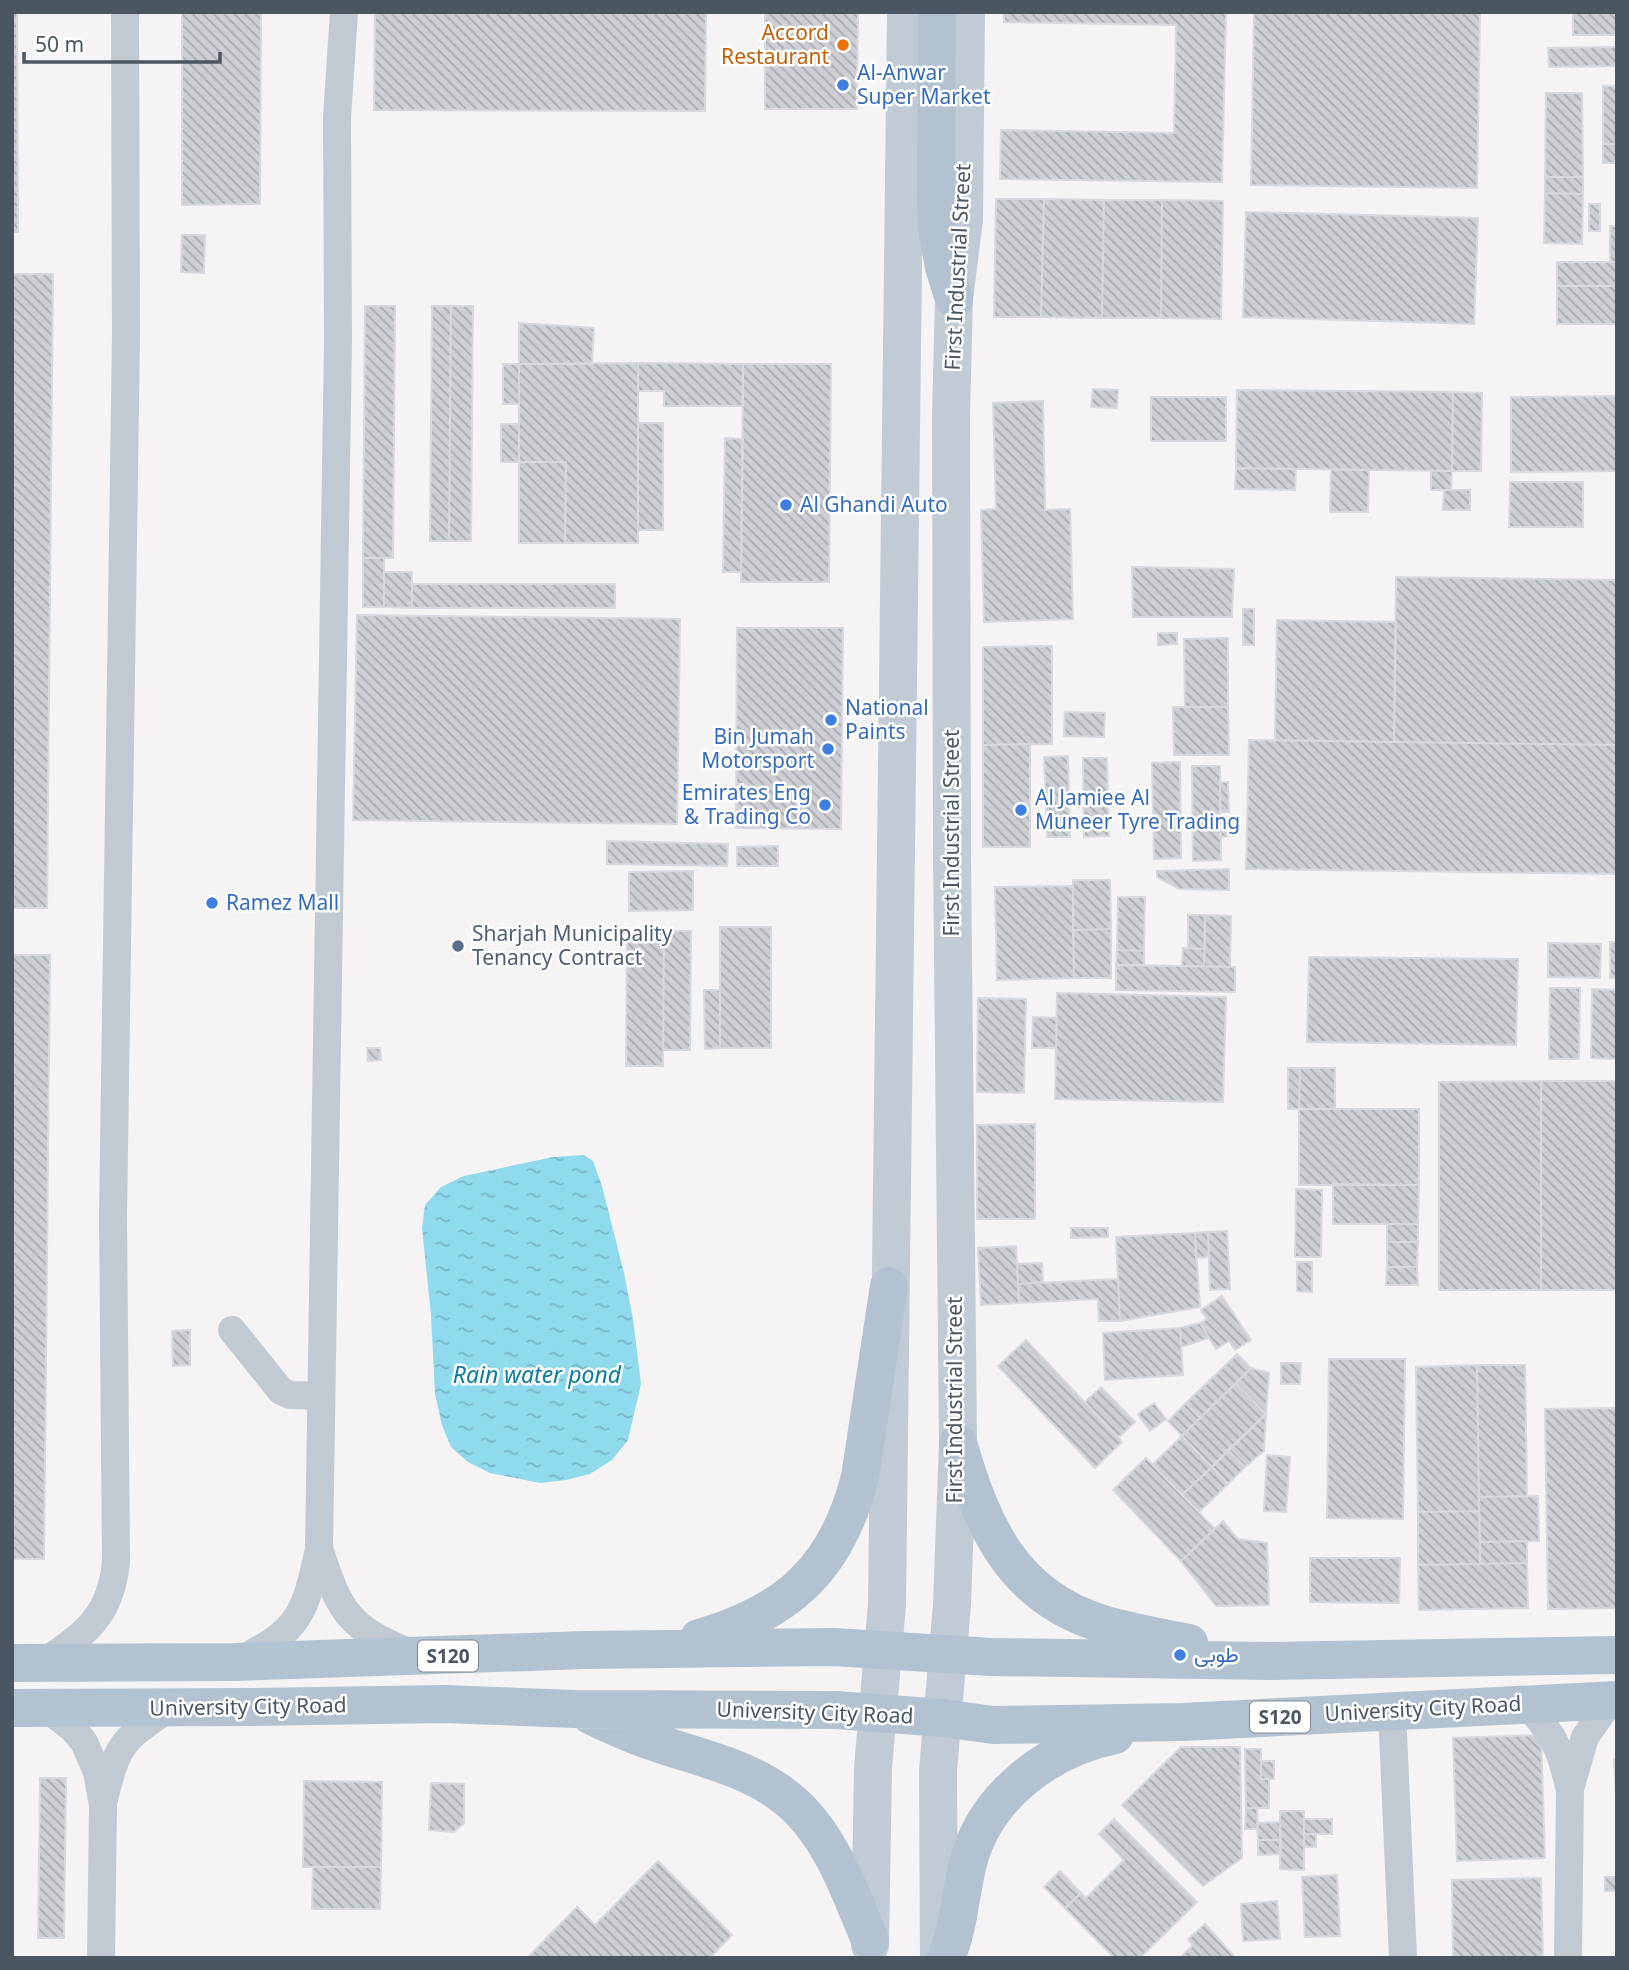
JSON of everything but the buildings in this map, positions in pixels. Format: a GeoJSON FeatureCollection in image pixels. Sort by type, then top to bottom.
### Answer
{"type":"FeatureCollection","features":[{"type":"Feature","properties":{"kind":"main road"},"geometry":{"type":"LineString","coordinates":[[870,1949],[873,1768],[887,1604],[906,12]]}},
{"type":"Feature","properties":{"kind":"main road"},"geometry":{"type":"LineString","coordinates":[[937,12],[937,234],[954,299]]}},
{"type":"Feature","properties":{"kind":"main road","name":"First Industrial Street"},"geometry":{"type":"LineString","coordinates":[[939,1958],[938,1771],[949,1654],[958,1443],[951,415],[954,299],[964,219],[966,12]]}},
{"type":"Feature","properties":{"kind":"main road"},"geometry":{"type":"LineString","coordinates":[[656,1650],[723,1631],[755,1618],[785,1600],[810,1577],[828,1555],[850,1513],[860,1476],[889,1286]]}},
{"type":"Feature","properties":{"kind":"main road"},"geometry":{"type":"LineString","coordinates":[[958,1443],[973,1494],[996,1540],[1026,1580],[1048,1598],[1074,1613],[1100,1623],[1270,1661]]}},
{"type":"Feature","properties":{"kind":"main road","name":"S120"},"geometry":{"type":"LineString","coordinates":[[28,1663],[235,1662],[584,1650],[834,1647],[949,1654],[1270,1661],[1617,1655]]}},
{"type":"Feature","properties":{"kind":"main road","name":"University City Road"},"geometry":{"type":"LineString","coordinates":[[29,1708],[444,1704],[575,1709],[836,1710],[943,1718],[993,1725],[1183,1722],[1614,1700]]}},
{"type":"Feature","properties":{"kind":"main road"},"geometry":{"type":"LineString","coordinates":[[575,1709],[652,1742],[745,1772],[774,1788],[799,1809],[832,1856],[870,1949]]}},
{"type":"Feature","properties":{"kind":"main road"},"geometry":{"type":"LineString","coordinates":[[946,1958],[953,1941],[969,1861],[978,1836],[991,1814],[1028,1773],[1053,1757],[1080,1745],[1108,1736],[1183,1722]]}},
{"type":"Feature","properties":{"kind":"street"},"geometry":{"type":"LineString","coordinates":[[28,1663],[75,1641],[100,1615],[109,1598],[116,1562],[113,1217],[128,17]]}},
{"type":"Feature","properties":{"kind":"street"},"geometry":{"type":"LineString","coordinates":[[235,1662],[266,1646],[292,1626],[308,1598],[319,1549],[338,341],[337,118],[340,19]]}},
{"type":"Feature","properties":{"kind":"street"},"geometry":{"type":"LineString","coordinates":[[232,1330],[281,1391],[290,1395],[321,1396]]}},
{"type":"Feature","properties":{"kind":"street"},"geometry":{"type":"LineString","coordinates":[[319,1549],[332,1590],[354,1622],[369,1634],[420,1657]]}},
{"type":"Feature","properties":{"kind":"street"},"geometry":{"type":"LineString","coordinates":[[1568,1958],[1570,1790],[1585,1737],[1614,1700]]}},
{"type":"Feature","properties":{"kind":"street"},"geometry":{"type":"LineString","coordinates":[[1525,1703],[1558,1744],[1570,1790]]}},
{"type":"Feature","properties":{"kind":"street"},"geometry":{"type":"LineString","coordinates":[[103,1805],[119,1749],[135,1732],[169,1707]]}},
{"type":"Feature","properties":{"kind":"street"},"geometry":{"type":"LineString","coordinates":[[29,1708],[73,1729],[84,1742],[97,1772],[103,1805],[102,1958]]}},
{"type":"Feature","properties":{"kind":"street"},"geometry":{"type":"LineString","coordinates":[[1392,1711],[1403,1958]]}},
{"type":"Feature","properties":{"kind":"water","name":"Rain water pond"},"geometry":{"type":"Polygon","coordinates":[[[584,1155],[593,1161],[602,1186],[633,1319],[641,1384],[628,1440],[612,1460],[590,1474],[566,1480],[540,1483],[490,1473],[468,1462],[451,1447],[442,1425],[435,1394],[431,1315],[422,1228],[425,1205],[441,1187],[464,1176],[553,1157],[584,1155]]]}},
{"type":"Feature","properties":{"kind":"place","name":"Accord Restaurant"},"geometry":{"type":"Point","coordinates":[843,45]}},
{"type":"Feature","properties":{"kind":"place","name":"Al-Anwar Super Market"},"geometry":{"type":"Point","coordinates":[843,85]}},
{"type":"Feature","properties":{"kind":"place","name":"Al Ghandi Auto"},"geometry":{"type":"Point","coordinates":[786,505]}},
{"type":"Feature","properties":{"kind":"place","name":"National Paints"},"geometry":{"type":"Point","coordinates":[831,720]}},
{"type":"Feature","properties":{"kind":"place","name":"Bin Jumah Motorsport"},"geometry":{"type":"Point","coordinates":[828,749]}},
{"type":"Feature","properties":{"kind":"place","name":"Emirates Eng & Trading Co"},"geometry":{"type":"Point","coordinates":[825,805]}},
{"type":"Feature","properties":{"kind":"place","name":"Al Jamiee Al Muneer Tyre Trading"},"geometry":{"type":"Point","coordinates":[1021,810]}},
{"type":"Feature","properties":{"kind":"place","name":"Ramez Mall"},"geometry":{"type":"Point","coordinates":[212,903]}},
{"type":"Feature","properties":{"kind":"place","name":"Sharjah Municipality Tenancy Contract"},"geometry":{"type":"Point","coordinates":[458,946]}},
{"type":"Feature","properties":{"kind":"place","name":"طوبى"},"geometry":{"type":"Point","coordinates":[1180,1655]}}]}
